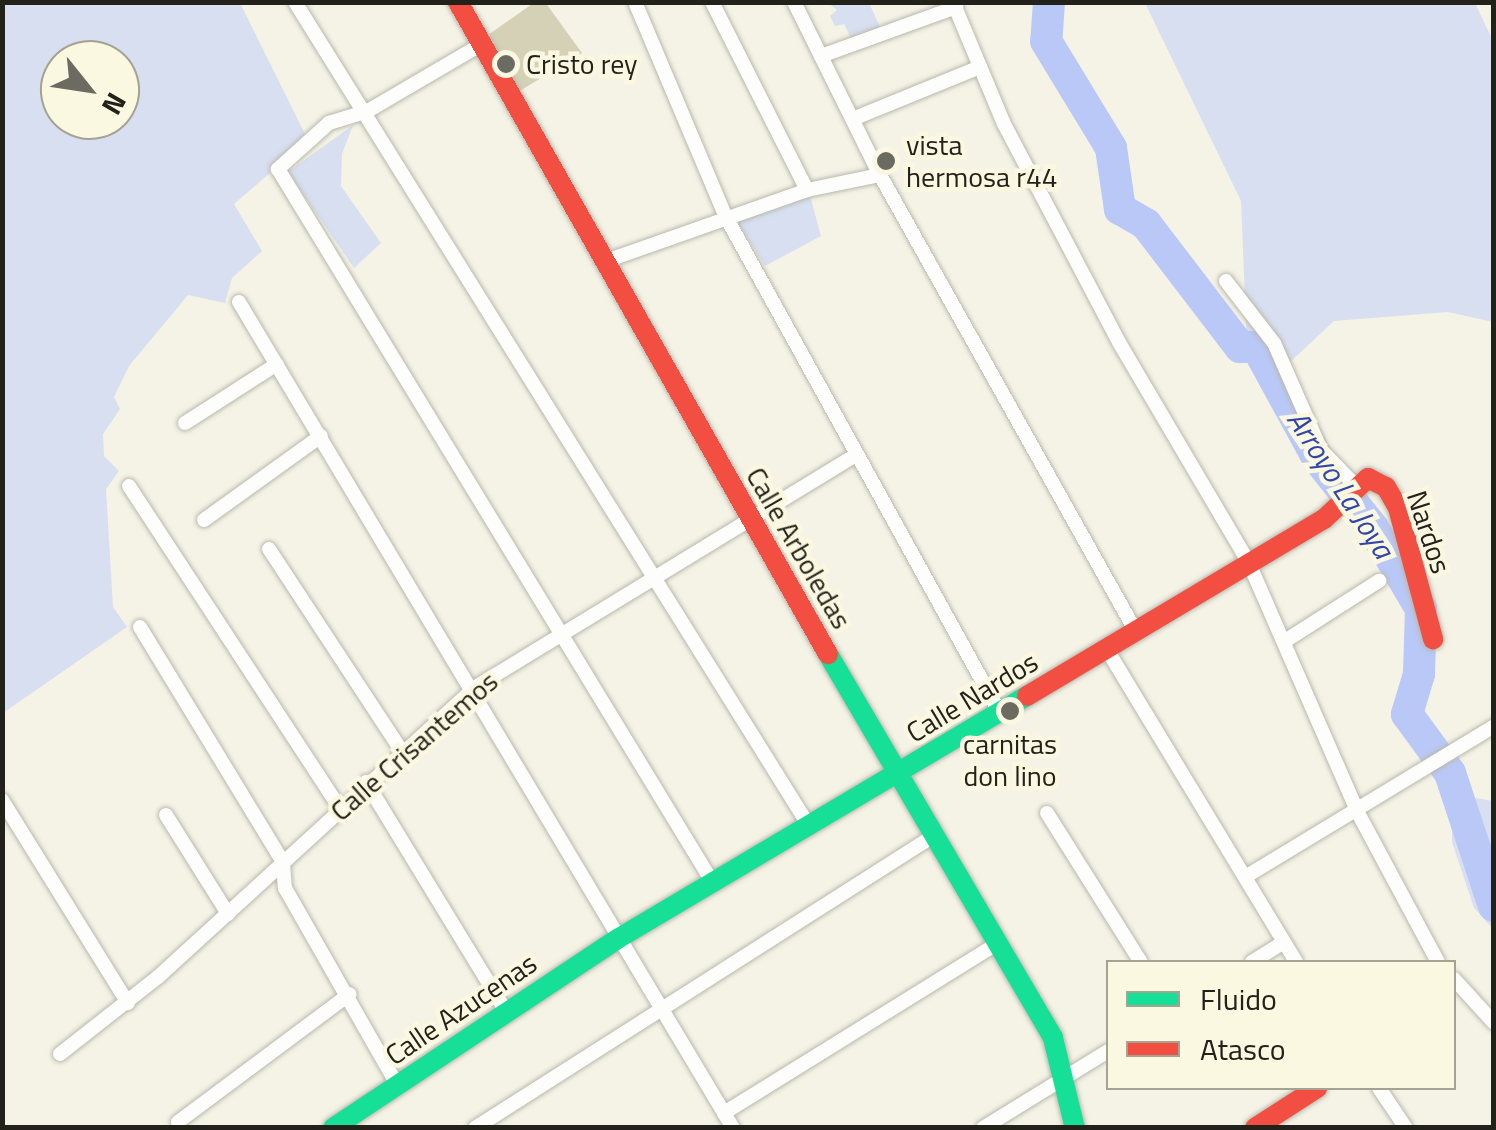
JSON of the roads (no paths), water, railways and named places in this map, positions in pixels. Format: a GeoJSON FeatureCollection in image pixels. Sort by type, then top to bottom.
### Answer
{"type":"FeatureCollection","features":[{"type":"Feature","properties":{"kind":"street"},"geometry":{"type":"LineString","coordinates":[[295,2],[368,111],[809,826]]}},
{"type":"Feature","properties":{"kind":"street","name":"Calle Arboledas"},"geometry":{"type":"LineString","coordinates":[[458,2],[602,262],[935,835],[994,944],[1053,1038],[1075,1128]]}},
{"type":"Feature","properties":{"kind":"street"},"geometry":{"type":"LineString","coordinates":[[634,2],[726,218],[1000,712]]}},
{"type":"Feature","properties":{"kind":"street"},"geometry":{"type":"LineString","coordinates":[[712,2],[806,190]]}},
{"type":"Feature","properties":{"kind":"street"},"geometry":{"type":"LineString","coordinates":[[794,3],[855,118],[880,175],[1135,630]]}},
{"type":"Feature","properties":{"kind":"street"},"geometry":{"type":"LineString","coordinates":[[821,56],[954,5],[980,67],[1120,344],[1248,562],[1357,811],[1437,960]]}},
{"type":"Feature","properties":{"kind":"street"},"geometry":{"type":"LineString","coordinates":[[482,44],[368,111],[329,123],[278,170],[713,882]]}},
{"type":"Feature","properties":{"kind":"street"},"geometry":{"type":"LineString","coordinates":[[855,118],[980,67]]}},
{"type":"Feature","properties":{"kind":"street"},"geometry":{"type":"LineString","coordinates":[[602,262],[806,190],[880,175]]}},
{"type":"Feature","properties":{"kind":"street"},"geometry":{"type":"LineString","coordinates":[[1226,281],[1274,343],[1322,450],[1352,490]]}},
{"type":"Feature","properties":{"kind":"street"},"geometry":{"type":"LineString","coordinates":[[239,302],[474,688],[733,1128]]}},
{"type":"Feature","properties":{"kind":"street"},"geometry":{"type":"LineString","coordinates":[[186,423],[277,364]]}},
{"type":"Feature","properties":{"kind":"street"},"geometry":{"type":"LineString","coordinates":[[204,520],[321,436]]}},
{"type":"Feature","properties":{"kind":"street","name":"Calle Crisantemos"},"geometry":{"type":"LineString","coordinates":[[60,1054],[128,1003],[401,750],[474,688],[855,455]]}},
{"type":"Feature","properties":{"kind":"street","name":"Nardos"},"geometry":{"type":"LineString","coordinates":[[1352,490],[1368,478],[1386,486],[1398,508],[1433,639]]}},
{"type":"Feature","properties":{"kind":"street"},"geometry":{"type":"LineString","coordinates":[[129,486],[340,808]]}},
{"type":"Feature","properties":{"kind":"street","name":"Calle Nardos"},"geometry":{"type":"LineString","coordinates":[[620,938],[1324,519],[1352,490]]}},
{"type":"Feature","properties":{"kind":"street"},"geometry":{"type":"LineString","coordinates":[[269,549],[401,750]]}},
{"type":"Feature","properties":{"kind":"street"},"geometry":{"type":"LineString","coordinates":[[1285,641],[1379,582]]}},
{"type":"Feature","properties":{"kind":"street"},"geometry":{"type":"LineString","coordinates":[[140,627],[283,862],[284,888],[350,994],[397,1084]]}},
{"type":"Feature","properties":{"kind":"street"},"geometry":{"type":"LineString","coordinates":[[1106,648],[1295,960]]}},
{"type":"Feature","properties":{"kind":"street"},"geometry":{"type":"LineString","coordinates":[[1245,877],[1494,726]]}},
{"type":"Feature","properties":{"kind":"street"},"geometry":{"type":"LineString","coordinates":[[366,782],[506,1011]]}},
{"type":"Feature","properties":{"kind":"street"},"geometry":{"type":"LineString","coordinates":[[2,800],[128,1003]]}},
{"type":"Feature","properties":{"kind":"street"},"geometry":{"type":"LineString","coordinates":[[1047,812],[1139,960]]}},
{"type":"Feature","properties":{"kind":"street"},"geometry":{"type":"LineString","coordinates":[[166,815],[228,914]]}},
{"type":"Feature","properties":{"kind":"street"},"geometry":{"type":"LineString","coordinates":[[475,1128],[935,835]]}},
{"type":"Feature","properties":{"kind":"street","name":"Calle Azucenas"},"geometry":{"type":"LineString","coordinates":[[333,1128],[620,938]]}},
{"type":"Feature","properties":{"kind":"street"},"geometry":{"type":"LineString","coordinates":[[1255,960],[1284,943]]}},
{"type":"Feature","properties":{"kind":"street"},"geometry":{"type":"LineString","coordinates":[[724,1113],[994,944]]}},
{"type":"Feature","properties":{"kind":"street"},"geometry":{"type":"LineString","coordinates":[[1456,981],[1494,1023]]}},
{"type":"Feature","properties":{"kind":"street"},"geometry":{"type":"LineString","coordinates":[[178,1122],[350,994]]}},
{"type":"Feature","properties":{"kind":"street"},"geometry":{"type":"LineString","coordinates":[[983,1128],[1106,1052]]}},
{"type":"Feature","properties":{"kind":"street"},"geometry":{"type":"LineString","coordinates":[[1255,1128],[1314,1090]]}},
{"type":"Feature","properties":{"kind":"street"},"geometry":{"type":"LineString","coordinates":[[1379,1090],[1406,1128]]}},
{"type":"Feature","properties":{"kind":"waterway","name":"Arroyo La Joya"},"geometry":{"type":"LineString","coordinates":[[1049,2],[1046,41],[1111,148],[1120,209],[1146,224],[1240,347],[1257,347],[1318,459],[1373,528],[1421,609],[1419,674],[1407,714],[1450,773],[1494,906]]}},
{"type":"Feature","properties":{"kind":"place","name":"Cristo rey"},"geometry":{"type":"Point","coordinates":[506,64]}},
{"type":"Feature","properties":{"kind":"place","name":"vista hermosa r44"},"geometry":{"type":"Point","coordinates":[886,161]}},
{"type":"Feature","properties":{"kind":"place","name":"carnitas don lino"},"geometry":{"type":"Point","coordinates":[1010,711]}}]}
